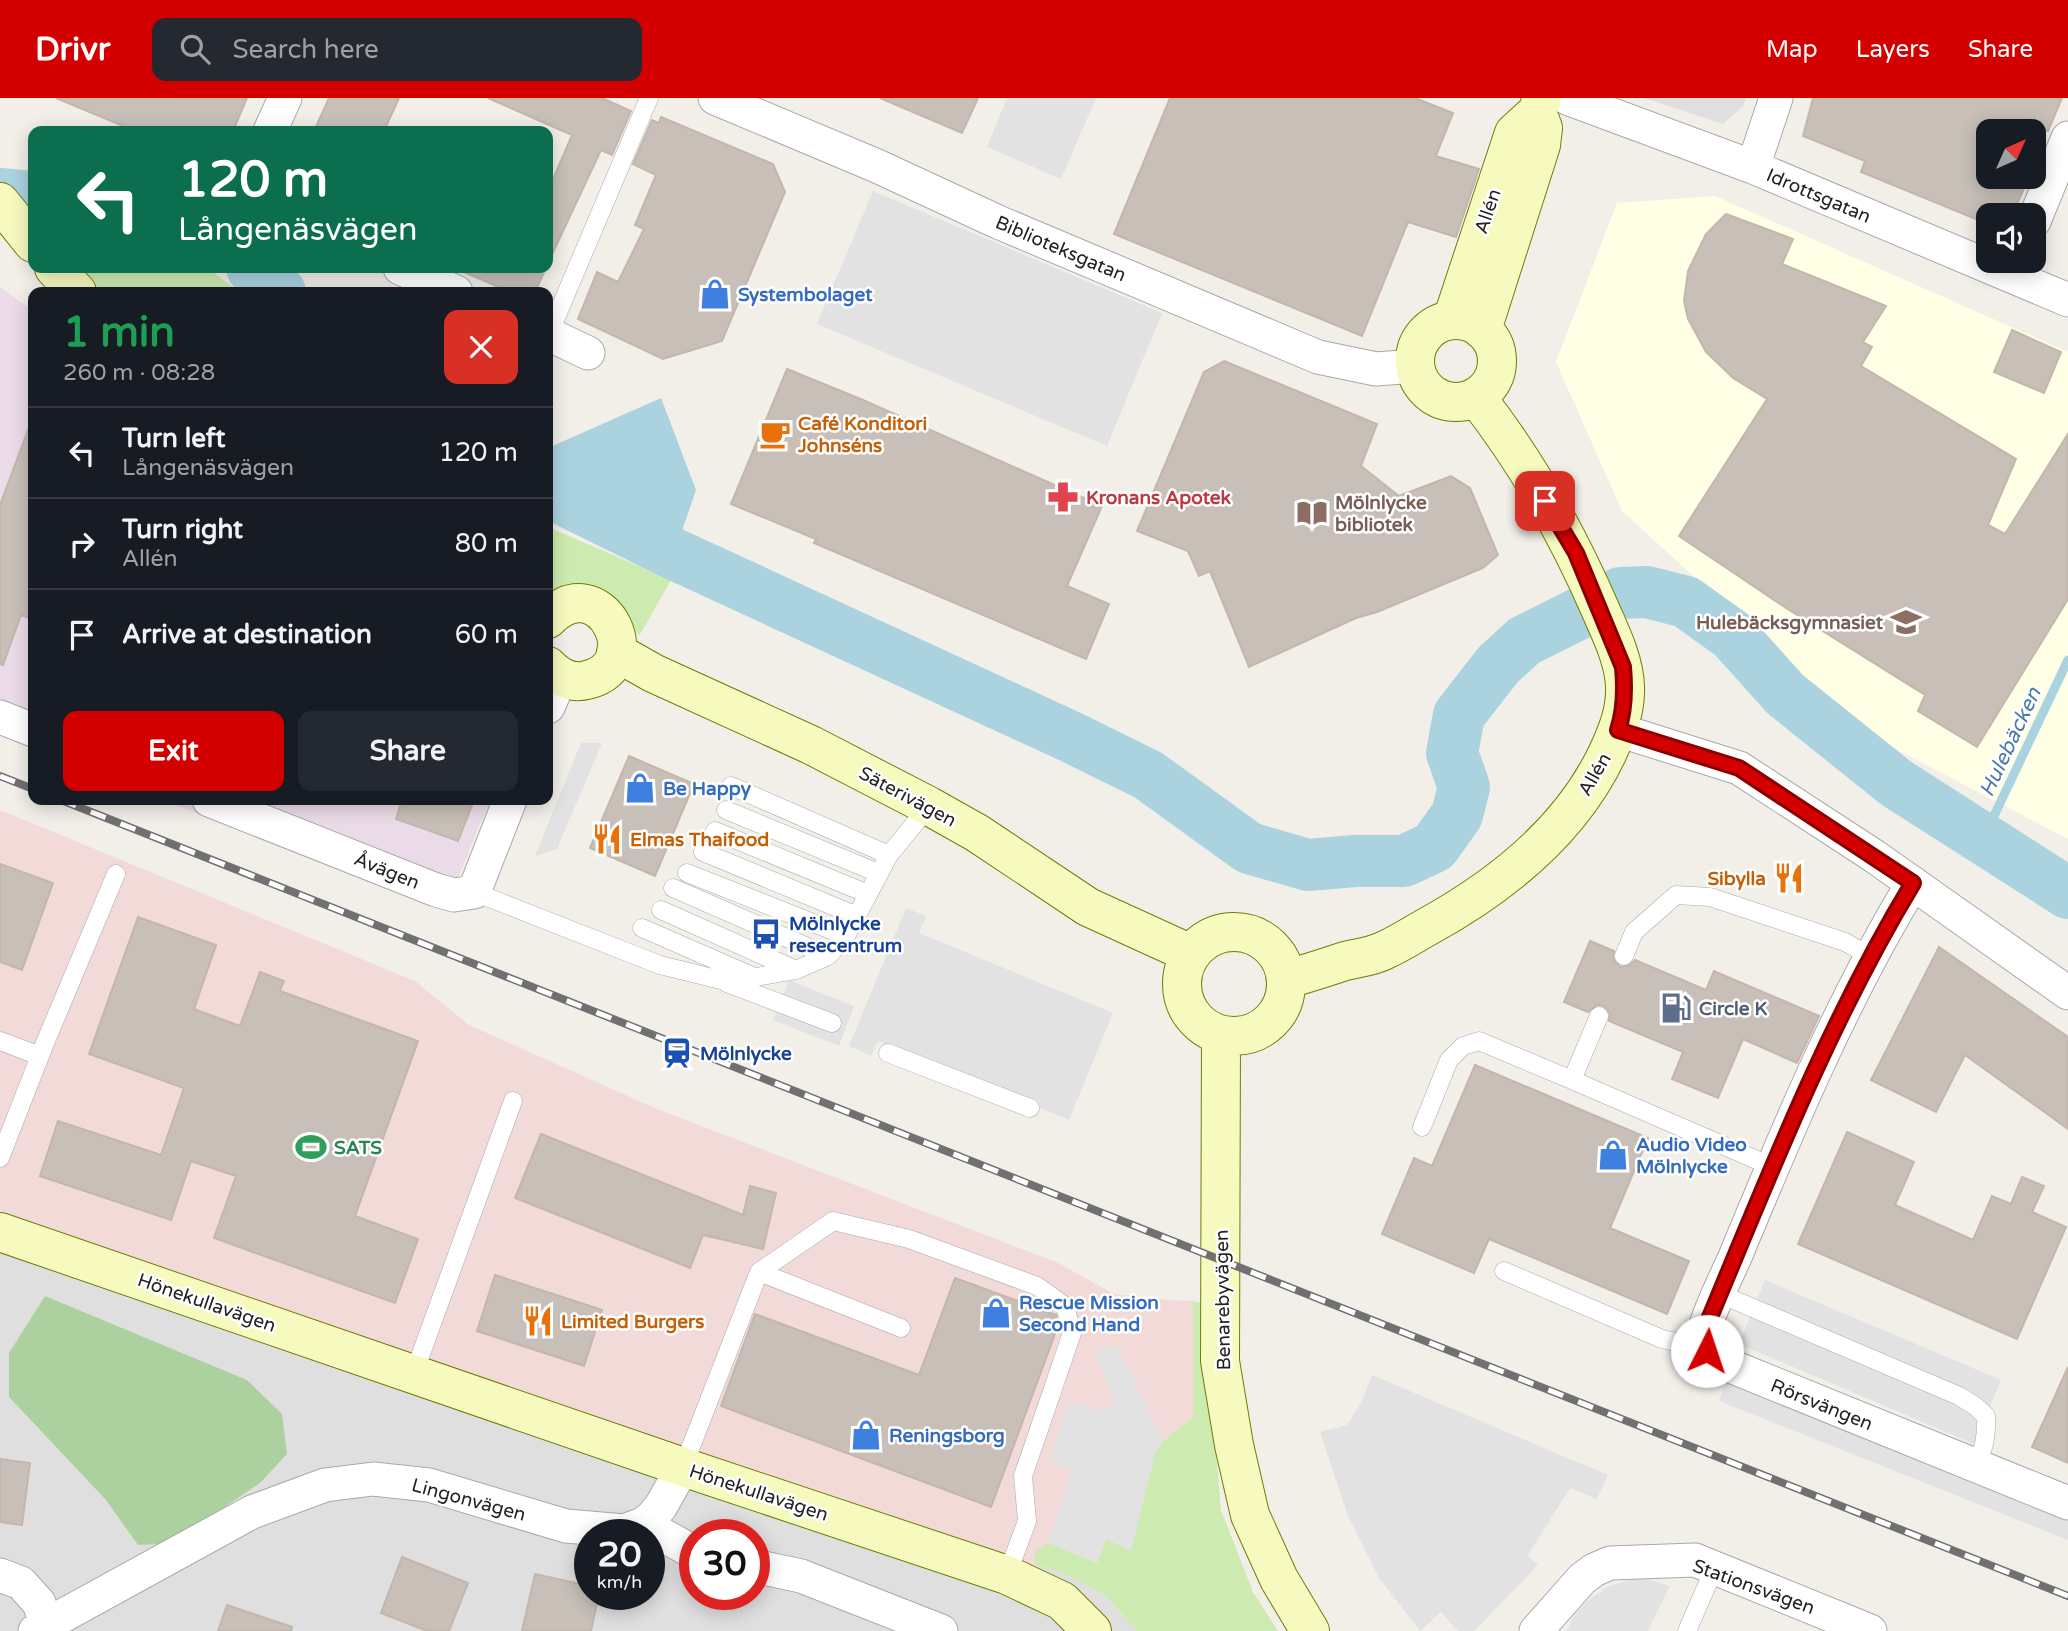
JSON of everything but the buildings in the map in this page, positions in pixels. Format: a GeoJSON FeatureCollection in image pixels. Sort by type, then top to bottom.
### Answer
{"type":"FeatureCollection","features":[{"type":"Feature","properties":{"kind":"street"},"geometry":{"type":"LineString","coordinates":[[273,126],[285,98]]}},
{"type":"Feature","properties":{"kind":"street","name":"Biblioteksgatan"},"geometry":{"type":"LineString","coordinates":[[715,98],[852,155],[998,222],[1318,357],[1376,369],[1415,366]]}},
{"type":"Feature","properties":{"kind":"street"},"geometry":{"type":"LineString","coordinates":[[1753,167],[1776,98]]}},
{"type":"Feature","properties":{"kind":"street","name":"Idrottsgatan"},"geometry":{"type":"LineString","coordinates":[[1549,103],[1753,167],[1976,253]]}},
{"type":"Feature","properties":{"kind":"street","name":"Allén"},"geometry":{"type":"LineString","coordinates":[[1467,325],[1541,145],[1549,103]]}},
{"type":"Feature","properties":{"kind":"street"},"geometry":{"type":"LineString","coordinates":[[2041,203],[2068,138]]}},
{"type":"Feature","properties":{"kind":"street"},"geometry":{"type":"LineString","coordinates":[[0,202],[28,237]]}},
{"type":"Feature","properties":{"kind":"street"},"geometry":{"type":"LineString","coordinates":[[59,273],[72,287]]}},
{"type":"Feature","properties":{"kind":"street"},"geometry":{"type":"LineString","coordinates":[[412,273],[444,287]]}},
{"type":"Feature","properties":{"kind":"street","name":"Idrottsgatan"},"geometry":{"type":"LineString","coordinates":[[2022,273],[2068,300]]}},
{"type":"Feature","properties":{"kind":"street"},"geometry":{"type":"LineString","coordinates":[[1436,325],[1467,325],[1495,349],[1496,365],[1492,380],[1476,397],[1461,402],[1437,398],[1420,381],[1415,366],[1416,350],[1424,335],[1436,325]]}},
{"type":"Feature","properties":{"kind":"street"},"geometry":{"type":"LineString","coordinates":[[553,336],[588,353]]}},
{"type":"Feature","properties":{"kind":"street","name":"Allén"},"geometry":{"type":"LineString","coordinates":[[1287,979],[1382,952],[1465,906],[1538,848],[1565,819],[1591,785],[1618,730],[1623,712],[1625,686],[1623,667],[1611,635],[1576,553],[1504,435],[1476,397]]}},
{"type":"Feature","properties":{"kind":"street"},"geometry":{"type":"LineString","coordinates":[[553,615],[564,606],[575,604],[596,607],[605,613],[616,631],[617,652],[607,670],[599,676],[580,681],[553,683]]}},
{"type":"Feature","properties":{"kind":"street","name":"Säterivägen"},"geometry":{"type":"LineString","coordinates":[[617,652],[653,673],[811,745],[929,806],[977,833],[1088,907],[1191,954]]}},
{"type":"Feature","properties":{"kind":"street"},"geometry":{"type":"LineString","coordinates":[[0,717],[28,728]]}},
{"type":"Feature","properties":{"kind":"street"},"geometry":{"type":"LineString","coordinates":[[1618,730],[1739,768],[1913,883],[2068,993]]}},
{"type":"Feature","properties":{"kind":"street","name":"Åvägen"},"geometry":{"type":"LineString","coordinates":[[222,805],[436,890],[454,895],[474,892]]}},
{"type":"Feature","properties":{"kind":"street"},"geometry":{"type":"LineString","coordinates":[[474,892],[508,805]]}},
{"type":"Feature","properties":{"kind":"street"},"geometry":{"type":"LineString","coordinates":[[1703,1344],[1703,1334],[1819,1062],[1870,956],[1913,883]]}},
{"type":"Feature","properties":{"kind":"street"},"geometry":{"type":"LineString","coordinates":[[1226,932],[1248,933],[1267,943],[1280,959],[1287,979],[1286,996],[1280,1011],[1269,1024],[1255,1033],[1238,1037],[1221,1035],[1205,1028],[1192,1015],[1184,998],[1182,983],[1184,968],[1191,954],[1207,939],[1226,932]]}},
{"type":"Feature","properties":{"kind":"street","name":"Benarebyvägen"},"geometry":{"type":"LineString","coordinates":[[1221,1035],[1220,1361],[1234,1445],[1250,1516],[1279,1579],[1310,1631]]}},
{"type":"Feature","properties":{"kind":"street","name":"Hönekullavägen"},"geometry":{"type":"LineString","coordinates":[[0,1232],[682,1467],[1007,1575],[1062,1601],[1079,1615],[1092,1631]]}},
{"type":"Feature","properties":{"kind":"street","name":"Rörsvängen"},"geometry":{"type":"LineString","coordinates":[[1703,1344],[1707,1351],[1733,1367],[2068,1503]]}},
{"type":"Feature","properties":{"kind":"street"},"geometry":{"type":"LineString","coordinates":[[648,1519],[661,1506],[682,1467]]}},
{"type":"Feature","properties":{"kind":"street","name":"Lingonvägen"},"geometry":{"type":"LineString","coordinates":[[43,1629],[140,1572],[252,1512],[325,1485],[373,1479],[429,1485],[574,1527]]}},
{"type":"Feature","properties":{"kind":"street","name":"Stationsvägen"},"geometry":{"type":"LineString","coordinates":[[1536,1631],[1582,1579],[1594,1570],[1610,1563],[1695,1560],[1870,1631]]}},
{"type":"Feature","properties":{"kind":"street"},"geometry":{"type":"LineString","coordinates":[[770,1569],[800,1576],[942,1631]]}},
{"type":"Feature","properties":{"kind":"street"},"geometry":{"type":"LineString","coordinates":[[0,1575],[21,1583],[38,1603],[43,1629]]}},
{"type":"Feature","properties":{"kind":"lane"},"geometry":{"type":"LineString","coordinates":[[553,322],[649,98]]}},
{"type":"Feature","properties":{"kind":"lane"},"geometry":{"type":"LineString","coordinates":[[731,786],[889,855]]}},
{"type":"Feature","properties":{"kind":"lane"},"geometry":{"type":"LineString","coordinates":[[721,980],[756,978],[796,970],[828,956],[846,936],[889,855],[929,806]]}},
{"type":"Feature","properties":{"kind":"lane"},"geometry":{"type":"LineString","coordinates":[[726,810],[878,873]]}},
{"type":"Feature","properties":{"kind":"lane"},"geometry":{"type":"LineString","coordinates":[[715,831],[868,894]]}},
{"type":"Feature","properties":{"kind":"lane"},"geometry":{"type":"LineString","coordinates":[[703,852],[857,916]]}},
{"type":"Feature","properties":{"kind":"lane"},"geometry":{"type":"LineString","coordinates":[[687,873],[846,936]]}},
{"type":"Feature","properties":{"kind":"lane"},"geometry":{"type":"LineString","coordinates":[[0,1158],[116,874]]}},
{"type":"Feature","properties":{"kind":"lane"},"geometry":{"type":"LineString","coordinates":[[673,888],[828,956]]}},
{"type":"Feature","properties":{"kind":"lane"},"geometry":{"type":"LineString","coordinates":[[474,892],[660,965],[721,980],[832,1023]]}},
{"type":"Feature","properties":{"kind":"lane"},"geometry":{"type":"LineString","coordinates":[[1624,956],[1634,932],[1676,895],[1710,897],[1845,942],[1870,956]]}},
{"type":"Feature","properties":{"kind":"lane"},"geometry":{"type":"LineString","coordinates":[[661,910],[796,970]]}},
{"type":"Feature","properties":{"kind":"lane"},"geometry":{"type":"LineString","coordinates":[[642,928],[756,978]]}},
{"type":"Feature","properties":{"kind":"lane"},"geometry":{"type":"LineString","coordinates":[[1572,1080],[1599,1016]]}},
{"type":"Feature","properties":{"kind":"lane"},"geometry":{"type":"LineString","coordinates":[[0,1041],[40,1056]]}},
{"type":"Feature","properties":{"kind":"lane"},"geometry":{"type":"LineString","coordinates":[[1422,1127],[1450,1060],[1464,1046],[1479,1041],[1773,1167]]}},
{"type":"Feature","properties":{"kind":"lane"},"geometry":{"type":"LineString","coordinates":[[888,1053],[1030,1108]]}},
{"type":"Feature","properties":{"kind":"lane"},"geometry":{"type":"LineString","coordinates":[[414,1373],[513,1101]]}},
{"type":"Feature","properties":{"kind":"lane"},"geometry":{"type":"LineString","coordinates":[[682,1467],[759,1272],[833,1221],[909,1239],[1037,1286],[1065,1306],[1072,1333],[1023,1476],[1027,1521],[1007,1575]]}},
{"type":"Feature","properties":{"kind":"lane"},"geometry":{"type":"LineString","coordinates":[[1504,1271],[1662,1339],[1690,1345],[1703,1344]]}},
{"type":"Feature","properties":{"kind":"lane"},"geometry":{"type":"LineString","coordinates":[[759,1272],[901,1328]]}},
{"type":"Feature","properties":{"kind":"lane"},"geometry":{"type":"LineString","coordinates":[[1720,1294],[1959,1396],[1975,1406],[1986,1416],[1987,1433],[1976,1466]]}},
{"type":"Feature","properties":{"kind":"lane"},"geometry":{"type":"LineString","coordinates":[[1687,1631],[1715,1567]]}},
{"type":"Feature","properties":{"kind":"shaded area"},"geometry":{"type":"Polygon","coordinates":[[[1007,98],[1096,98],[1061,179],[987,147],[1007,98]]]}},
{"type":"Feature","properties":{"kind":"shaded area"},"geometry":{"type":"Polygon","coordinates":[[[1644,98],[1746,98],[1743,106],[1723,124],[1644,98]]]}},
{"type":"Feature","properties":{"kind":"shaded area"},"geometry":{"type":"Polygon","coordinates":[[[873,191],[1162,313],[1107,446],[817,324],[873,191]]]}},
{"type":"Feature","properties":{"kind":"shaded area","name":"Hulebäcksgymnasiet"},"geometry":{"type":"Polygon","coordinates":[[[1715,196],[2068,352],[2068,839],[1865,733],[1622,511],[1556,362],[1617,203],[1715,196]]]}},
{"type":"Feature","properties":{"kind":"shaded area"},"geometry":{"type":"Polygon","coordinates":[[[0,287],[28,307],[28,747],[0,736],[0,287]]]}},
{"type":"Feature","properties":{"kind":"shaded area"},"geometry":{"type":"Polygon","coordinates":[[[581,743],[602,743],[557,849],[535,856],[581,743]]]}},
{"type":"Feature","properties":{"kind":"shaded area"},"geometry":{"type":"Polygon","coordinates":[[[176,805],[488,805],[445,910],[176,805]]]}},
{"type":"Feature","properties":{"kind":"shaded area"},"geometry":{"type":"Polygon","coordinates":[[[0,810],[415,981],[469,1025],[657,1109],[1056,1262],[1114,1294],[1193,1301],[1193,1417],[1163,1441],[1097,1563],[1035,1553],[1035,1564],[1028,1574],[0,1221],[0,810]]]}},
{"type":"Feature","properties":{"kind":"shaded area"},"geometry":{"type":"Polygon","coordinates":[[[906,908],[926,916],[919,933],[1113,1013],[1069,1120],[878,1041],[871,1056],[849,1046],[906,908]]]}},
{"type":"Feature","properties":{"kind":"shaded area"},"geometry":{"type":"Polygon","coordinates":[[[789,980],[854,1006],[839,1046],[773,1020],[789,980]]]}},
{"type":"Feature","properties":{"kind":"shaded area"},"geometry":{"type":"Polygon","coordinates":[[[0,1221],[1028,1574],[1035,1564],[1069,1576],[1104,1595],[1138,1631],[0,1631],[0,1221]],[[9,1397],[105,1499],[138,1545],[170,1544],[213,1514],[9,1397]]]}},
{"type":"Feature","properties":{"kind":"shaded area"},"geometry":{"type":"Polygon","coordinates":[[[1765,1280],[2001,1380],[1974,1444],[1739,1344],[1765,1280]]]}},
{"type":"Feature","properties":{"kind":"shaded area"},"geometry":{"type":"Polygon","coordinates":[[[1117,1345],[1163,1441],[1155,1453],[1131,1551],[1106,1539],[1097,1563],[1048,1543],[1072,1469],[1049,1461],[1070,1401],[1103,1411],[1115,1404],[1095,1352],[1117,1345]]]}},
{"type":"Feature","properties":{"kind":"shaded area"},"geometry":{"type":"Polygon","coordinates":[[[1372,1375],[1608,1475],[1597,1499],[1570,1488],[1528,1555],[1538,1565],[1474,1631],[1458,1631],[1441,1612],[1420,1631],[1379,1578],[1348,1516],[1320,1432],[1347,1425],[1361,1403],[1372,1375]]]}},
{"type":"Feature","properties":{"kind":"shaded area"},"geometry":{"type":"Polygon","coordinates":[[[1726,1382],[2068,1518],[2068,1540],[1719,1401],[1726,1382]]]}},
{"type":"Feature","properties":{"kind":"shaded area"},"geometry":{"type":"Polygon","coordinates":[[[1647,1579],[1670,1586],[1648,1631],[1566,1631],[1576,1613],[1609,1586],[1629,1580],[1647,1579]]]}},
{"type":"Feature","properties":{"kind":"green space"},"geometry":{"type":"Polygon","coordinates":[[[83,273],[214,273],[233,287],[95,287],[83,273]]]}},
{"type":"Feature","properties":{"kind":"green space"},"geometry":{"type":"Polygon","coordinates":[[[553,529],[671,580],[639,636],[612,599],[584,587],[553,590],[553,529]]]}},
{"type":"Feature","properties":{"kind":"green space"},"geometry":{"type":"Polygon","coordinates":[[[45,1296],[247,1380],[282,1414],[287,1454],[260,1483],[170,1544],[138,1545],[105,1499],[9,1397],[9,1353],[45,1296]]]}},
{"type":"Feature","properties":{"kind":"green space"},"geometry":{"type":"Polygon","coordinates":[[[1193,1301],[1211,1305],[1215,1440],[1221,1510],[1253,1592],[1278,1631],[1138,1631],[1104,1595],[1069,1576],[1035,1564],[1034,1553],[1048,1543],[1097,1563],[1106,1538],[1131,1550],[1155,1453],[1163,1441],[1193,1417],[1193,1301]]]}},
{"type":"Feature","properties":{"kind":"water"},"geometry":{"type":"Polygon","coordinates":[[[661,398],[696,490],[674,554],[553,494],[553,446],[661,398]]]}},
{"type":"Feature","properties":{"kind":"waterway"},"geometry":{"type":"LineString","coordinates":[[0,194],[28,197]]}},
{"type":"Feature","properties":{"kind":"waterway"},"geometry":{"type":"LineString","coordinates":[[258,273],[274,287]]}},
{"type":"Feature","properties":{"kind":"waterway"},"geometry":{"type":"LineString","coordinates":[[553,494],[674,554],[1148,775],[1249,848],[1308,865],[1404,861],[1434,847],[1457,815],[1464,787],[1452,753],[1459,715],[1498,665],[1524,641],[1620,593],[1647,592],[1686,602],[1732,635],[1785,694],[1896,783],[2068,893]]}},
{"type":"Feature","properties":{"kind":"waterway","name":"Hulebäcken"},"geometry":{"type":"LineString","coordinates":[[1983,839],[2068,660]]}},
{"type":"Feature","properties":{"kind":"railway"},"geometry":{"type":"LineString","coordinates":[[0,776],[28,787]]}},
{"type":"Feature","properties":{"kind":"railway"},"geometry":{"type":"LineString","coordinates":[[74,805],[2068,1596]]}},
{"type":"Feature","properties":{"kind":"place","name":"Systembolaget"},"geometry":{"type":"Point","coordinates":[715,294]}},
{"type":"Feature","properties":{"kind":"place","name":"Café Konditori Johnséns"},"geometry":{"type":"Point","coordinates":[775,434]}},
{"type":"Feature","properties":{"kind":"place","name":"Kronans Apotek"},"geometry":{"type":"Point","coordinates":[1063,497]}},
{"type":"Feature","properties":{"kind":"place","name":"Mölnlycke bibliotek"},"geometry":{"type":"Point","coordinates":[1312,513]}},
{"type":"Feature","properties":{"kind":"place","name":"Hulebäcksgymnasiet"},"geometry":{"type":"Point","coordinates":[1906,622]}},
{"type":"Feature","properties":{"kind":"place","name":"Be Happy"},"geometry":{"type":"Point","coordinates":[640,788]}},
{"type":"Feature","properties":{"kind":"place","name":"Elmas Thaifood"},"geometry":{"type":"Point","coordinates":[607,839]}},
{"type":"Feature","properties":{"kind":"place","name":"Sibylla"},"geometry":{"type":"Point","coordinates":[1789,878]}},
{"type":"Feature","properties":{"kind":"place","name":"Mölnlycke resecentrum"},"geometry":{"type":"Point","coordinates":[766,934]}},
{"type":"Feature","properties":{"kind":"place","name":"Circle K"},"geometry":{"type":"Point","coordinates":[1676,1008]}},
{"type":"Feature","properties":{"kind":"place","name":"Mölnlycke"},"geometry":{"type":"Point","coordinates":[677,1053]}},
{"type":"Feature","properties":{"kind":"place","name":"SATS"},"geometry":{"type":"Point","coordinates":[311,1147]}},
{"type":"Feature","properties":{"kind":"place","name":"Audio Video Mölnlycke"},"geometry":{"type":"Point","coordinates":[1613,1155]}},
{"type":"Feature","properties":{"kind":"place","name":"Rescue Mission Second Hand"},"geometry":{"type":"Point","coordinates":[996,1313]}},
{"type":"Feature","properties":{"kind":"place","name":"Limited Burgers"},"geometry":{"type":"Point","coordinates":[538,1321]}},
{"type":"Feature","properties":{"kind":"place","name":"Reningsborg"},"geometry":{"type":"Point","coordinates":[866,1435]}},
{"type":"Feature","properties":{"kind":"route"},"geometry":{"type":"LineString","coordinates":[[1545,501],[1576,553],[1623,667],[1623,712],[1618,730],[1739,768],[1913,883],[1870,956],[1819,1062],[1703,1334],[1703,1344],[1707,1351]]}}]}
